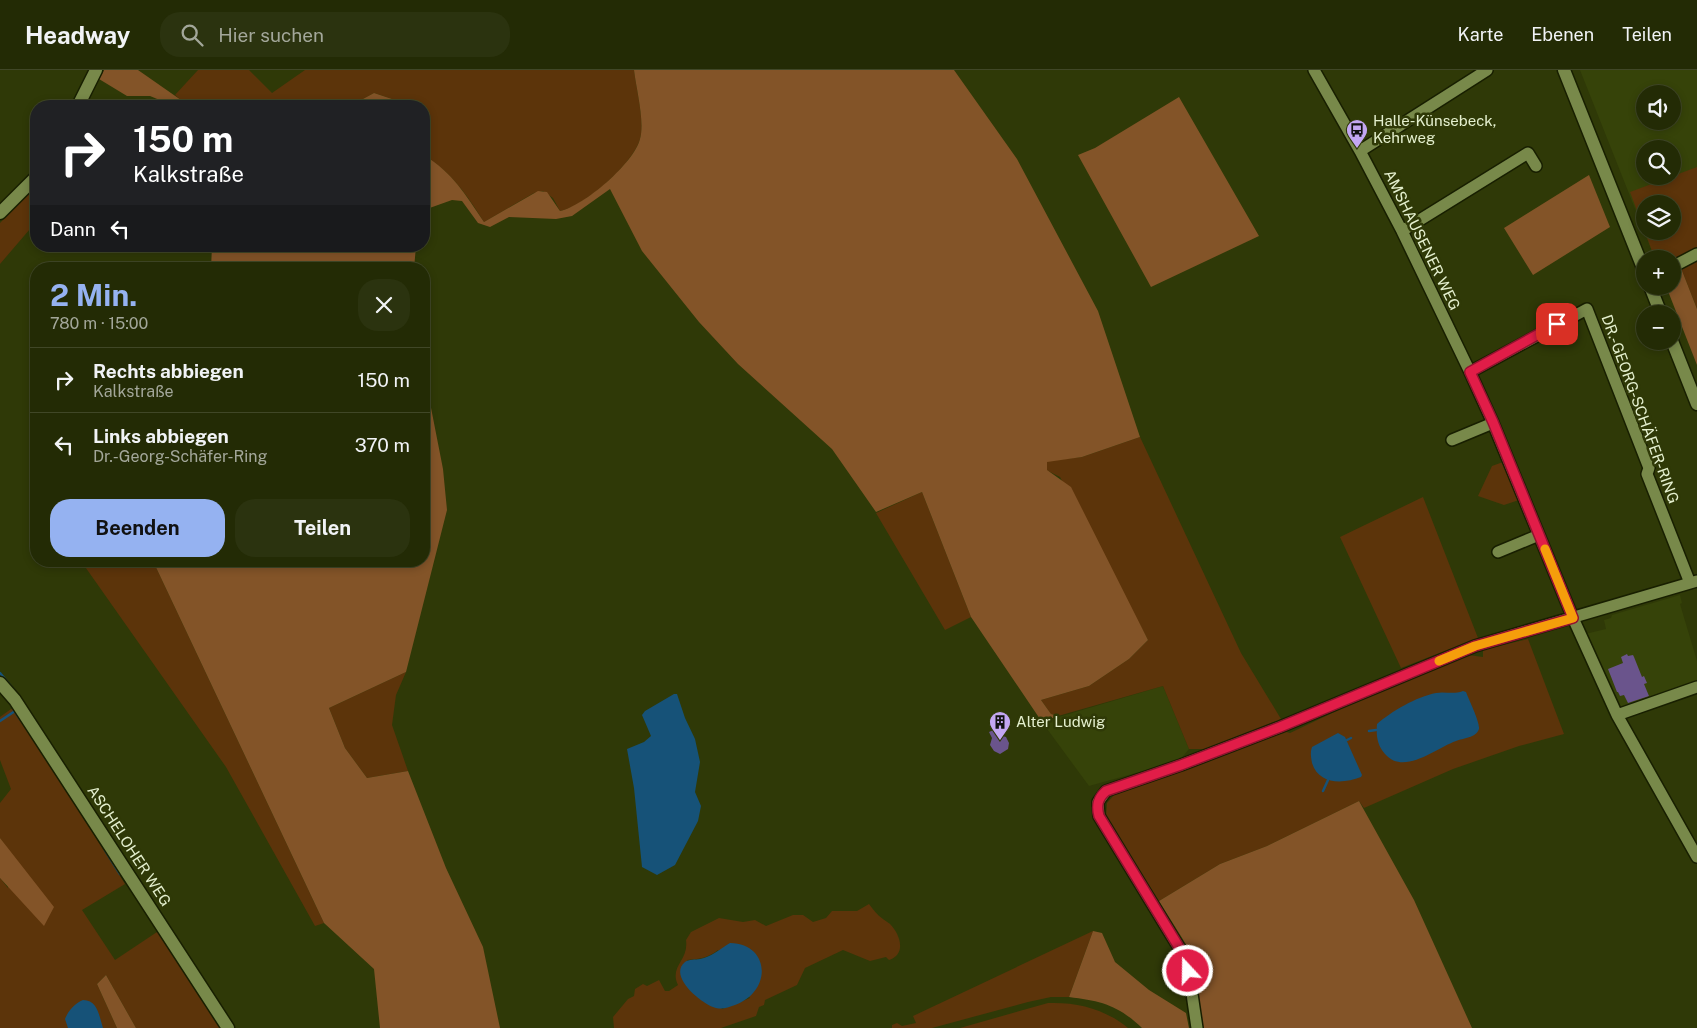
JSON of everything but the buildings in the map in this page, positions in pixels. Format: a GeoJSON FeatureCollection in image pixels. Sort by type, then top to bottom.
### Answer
{"type":"FeatureCollection","features":[{"type":"Feature","properties":{"kind":"street"},"geometry":{"type":"LineString","coordinates":[[81,100],[96,70]]}},
{"type":"Feature","properties":{"kind":"street","name":"AMSHAUSENER WEG"},"geometry":{"type":"LineString","coordinates":[[1314,70],[1360,151],[1402,231],[1470,372]]}},
{"type":"Feature","properties":{"kind":"street"},"geometry":{"type":"LineString","coordinates":[[1360,151],[1487,70]]}},
{"type":"Feature","properties":{"kind":"street"},"geometry":{"type":"LineString","coordinates":[[1564,70],[1636,250]]}},
{"type":"Feature","properties":{"kind":"street"},"geometry":{"type":"LineString","coordinates":[[1402,231],[1528,153],[1536,166]]}},
{"type":"Feature","properties":{"kind":"street"},"geometry":{"type":"LineString","coordinates":[[0,213],[30,183]]}},
{"type":"Feature","properties":{"kind":"street"},"geometry":{"type":"LineString","coordinates":[[1681,262],[1697,254]]}},
{"type":"Feature","properties":{"kind":"street","name":"DR.-GEORG-SCHÄFER-RING"},"geometry":{"type":"LineString","coordinates":[[1470,372],[1586,309],[1628,412],[1649,468],[1648,474],[1694,582]]}},
{"type":"Feature","properties":{"kind":"street"},"geometry":{"type":"LineString","coordinates":[[1676,350],[1697,404]]}},
{"type":"Feature","properties":{"kind":"street"},"geometry":{"type":"LineString","coordinates":[[1470,372],[1493,422],[1573,618],[1617,715],[1697,857]]}},
{"type":"Feature","properties":{"kind":"street"},"geometry":{"type":"LineString","coordinates":[[1452,440],[1493,422]]}},
{"type":"Feature","properties":{"kind":"street"},"geometry":{"type":"LineString","coordinates":[[1498,552],[1540,535]]}},
{"type":"Feature","properties":{"kind":"street"},"geometry":{"type":"LineString","coordinates":[[1197,1028],[1190,979],[1184,956],[1099,816],[1098,802],[1106,791],[1280,727],[1475,646],[1694,582]]}},
{"type":"Feature","properties":{"kind":"street","name":"ASCHELOHER WEG"},"geometry":{"type":"LineString","coordinates":[[0,683],[15,700],[228,1028]]}},
{"type":"Feature","properties":{"kind":"street"},"geometry":{"type":"LineString","coordinates":[[1617,715],[1697,687]]}},
{"type":"Feature","properties":{"kind":"shaded area"},"geometry":{"type":"Polygon","coordinates":[[[104,70],[138,70],[181,100],[160,100],[150,96],[127,96],[99,79],[104,70]]]}},
{"type":"Feature","properties":{"kind":"shaded area"},"geometry":{"type":"Polygon","coordinates":[[[198,70],[249,70],[272,93],[305,70],[634,70],[641,114],[641,132],[636,149],[628,160],[607,182],[582,201],[560,211],[553,198],[543,191],[534,193],[484,222],[458,185],[443,169],[430,159],[430,100],[393,100],[374,93],[361,100],[181,100],[175,95],[198,70]]]}},
{"type":"Feature","properties":{"kind":"shaded area"},"geometry":{"type":"Polygon","coordinates":[[[634,70],[954,70],[1017,159],[1098,311],[1140,437],[1082,457],[1047,462],[1047,470],[1071,487],[1148,640],[1129,659],[1089,686],[1041,700],[1051,714],[1058,716],[1042,722],[971,617],[922,492],[876,512],[832,449],[738,364],[699,322],[642,251],[610,189],[572,216],[556,219],[509,217],[490,227],[478,223],[462,201],[452,200],[430,208],[430,159],[451,177],[484,222],[538,191],[547,192],[560,211],[570,207],[582,201],[607,182],[628,160],[640,139],[641,114],[634,70]]]}},
{"type":"Feature","properties":{"kind":"shaded area"},"geometry":{"type":"Polygon","coordinates":[[[1580,70],[1697,70],[1697,249],[1681,255],[1681,250],[1651,250],[1647,240],[1681,240],[1681,195],[1636,195],[1636,211],[1580,70]]]}},
{"type":"Feature","properties":{"kind":"shaded area"},"geometry":{"type":"Polygon","coordinates":[[[374,93],[393,100],[361,100],[374,93]]]}},
{"type":"Feature","properties":{"kind":"shaded area"},"geometry":{"type":"Polygon","coordinates":[[[1179,97],[1259,236],[1151,287],[1078,155],[1095,148],[1179,97]]]}},
{"type":"Feature","properties":{"kind":"shaded area"},"geometry":{"type":"Polygon","coordinates":[[[1697,167],[1697,249],[1681,257],[1681,250],[1652,250],[1648,240],[1681,240],[1681,195],[1636,195],[1636,208],[1630,192],[1649,185],[1681,185],[1681,173],[1697,167]]]}},
{"type":"Feature","properties":{"kind":"shaded area"},"geometry":{"type":"Polygon","coordinates":[[[1589,175],[1610,227],[1533,275],[1504,228],[1589,175]]]}},
{"type":"Feature","properties":{"kind":"shaded area"},"geometry":{"type":"Polygon","coordinates":[[[30,192],[30,229],[0,264],[0,223],[30,192]]]}},
{"type":"Feature","properties":{"kind":"shaded area"},"geometry":{"type":"Polygon","coordinates":[[[212,252],[415,252],[415,262],[211,262],[212,252]]]}},
{"type":"Feature","properties":{"kind":"shaded area"},"geometry":{"type":"Polygon","coordinates":[[[1697,260],[1697,309],[1681,268],[1697,260]]]}},
{"type":"Feature","properties":{"kind":"shaded area"},"geometry":{"type":"Polygon","coordinates":[[[1681,268],[1697,309],[1697,365],[1681,324],[1681,305],[1673,305],[1670,295],[1681,295],[1681,268]]]}},
{"type":"Feature","properties":{"kind":"shaded area"},"geometry":{"type":"Polygon","coordinates":[[[430,403],[443,469],[447,510],[406,672],[329,708],[345,748],[367,778],[408,771],[446,868],[483,947],[500,1028],[380,1028],[374,969],[324,923],[156,567],[430,567],[430,403]]]}},
{"type":"Feature","properties":{"kind":"shaded area"},"geometry":{"type":"Polygon","coordinates":[[[1140,437],[1241,653],[1281,719],[1208,749],[1189,749],[1163,686],[1058,716],[1051,714],[1041,700],[1089,686],[1129,659],[1148,640],[1060,477],[1046,470],[1047,461],[1082,457],[1140,437]]]}},
{"type":"Feature","properties":{"kind":"shaded area"},"geometry":{"type":"Polygon","coordinates":[[[1503,462],[1519,500],[1504,505],[1478,496],[1492,466],[1503,462]]]}},
{"type":"Feature","properties":{"kind":"shaded area"},"geometry":{"type":"Polygon","coordinates":[[[922,492],[971,617],[945,630],[876,513],[922,492]]]}},
{"type":"Feature","properties":{"kind":"shaded area"},"geometry":{"type":"Polygon","coordinates":[[[1423,497],[1478,638],[1401,668],[1340,537],[1423,497]]]}},
{"type":"Feature","properties":{"kind":"shaded area"},"geometry":{"type":"Polygon","coordinates":[[[85,567],[156,567],[324,923],[315,926],[226,767],[85,567]]]}},
{"type":"Feature","properties":{"kind":"shaded area"},"geometry":{"type":"Polygon","coordinates":[[[1680,595],[1682,603],[1680,604],[1697,661],[1697,683],[1619,711],[1585,634],[1606,629],[1604,620],[1611,618],[1612,615],[1680,595]]]}},
{"type":"Feature","properties":{"kind":"shaded area"},"geometry":{"type":"Polygon","coordinates":[[[1528,639],[1564,734],[1519,746],[1453,769],[1364,808],[1359,801],[1267,846],[1220,864],[1159,901],[1106,817],[1107,803],[1114,795],[1283,731],[1290,733],[1370,695],[1468,655],[1483,657],[1483,650],[1528,639]]]}},
{"type":"Feature","properties":{"kind":"shaded area"},"geometry":{"type":"Polygon","coordinates":[[[406,672],[396,695],[392,725],[408,771],[367,778],[345,748],[329,708],[406,672]]]}},
{"type":"Feature","properties":{"kind":"shaded area"},"geometry":{"type":"Polygon","coordinates":[[[1163,686],[1189,749],[1179,761],[1089,786],[1042,722],[1163,686]]]}},
{"type":"Feature","properties":{"kind":"shaded area"},"geometry":{"type":"Polygon","coordinates":[[[11,709],[15,710],[125,884],[82,910],[115,960],[160,930],[222,1028],[136,1028],[106,975],[97,984],[117,1028],[0,1028],[0,878],[8,888],[7,848],[0,838],[0,803],[11,789],[0,760],[0,717],[11,709]]]}},
{"type":"Feature","properties":{"kind":"shaded area"},"geometry":{"type":"Polygon","coordinates":[[[1359,801],[1414,900],[1472,1028],[1201,1028],[1192,954],[1159,901],[1220,864],[1267,846],[1359,801]]]}},
{"type":"Feature","properties":{"kind":"shaded area"},"geometry":{"type":"Polygon","coordinates":[[[0,838],[54,907],[44,926],[0,878],[0,838]]]}},
{"type":"Feature","properties":{"kind":"shaded area"},"geometry":{"type":"Polygon","coordinates":[[[869,904],[879,916],[894,928],[900,944],[900,949],[895,957],[889,960],[886,957],[870,961],[843,950],[805,968],[797,985],[765,1000],[764,1005],[759,1007],[756,1016],[721,1028],[614,1028],[613,1017],[628,999],[634,996],[635,989],[643,984],[647,986],[659,980],[665,991],[669,991],[678,985],[676,973],[685,953],[686,940],[691,932],[719,918],[743,922],[755,920],[766,926],[793,915],[803,915],[813,922],[826,918],[832,911],[857,911],[869,904]],[[718,950],[703,958],[687,960],[722,1009],[750,998],[718,950]]]}},
{"type":"Feature","properties":{"kind":"shaded area"},"geometry":{"type":"Polygon","coordinates":[[[1093,931],[1069,997],[1051,997],[1028,1002],[932,1028],[892,1028],[892,1025],[897,1023],[902,1026],[916,1023],[913,1016],[1093,931]]]}},
{"type":"Feature","properties":{"kind":"shaded area"},"geometry":{"type":"Polygon","coordinates":[[[1093,931],[1102,933],[1115,962],[1149,990],[1186,1013],[1189,1028],[1142,1028],[1125,1014],[1108,1005],[1069,997],[1093,931]]]}},
{"type":"Feature","properties":{"kind":"shaded area"},"geometry":{"type":"Polygon","coordinates":[[[106,975],[136,1028],[117,1028],[97,984],[106,975]]]}},
{"type":"Feature","properties":{"kind":"shaded area"},"geometry":{"type":"Polygon","coordinates":[[[1048,1003],[1080,1005],[1091,1008],[1110,1016],[1128,1028],[960,1028],[1048,1003]]]}},
{"type":"Feature","properties":{"kind":"water"},"geometry":{"type":"Polygon","coordinates":[[[1466,692],[1478,721],[1479,729],[1475,734],[1411,761],[1401,762],[1393,760],[1382,751],[1378,740],[1377,724],[1383,719],[1420,698],[1436,693],[1466,692]]]}},
{"type":"Feature","properties":{"kind":"water"},"geometry":{"type":"Polygon","coordinates":[[[677,694],[695,739],[700,762],[695,792],[701,806],[698,821],[675,865],[657,875],[642,867],[634,788],[627,749],[644,742],[651,736],[642,715],[645,711],[677,694]]]}},
{"type":"Feature","properties":{"kind":"water"},"geometry":{"type":"Polygon","coordinates":[[[1338,733],[1345,737],[1362,775],[1361,777],[1347,781],[1332,781],[1326,779],[1315,770],[1311,759],[1312,747],[1338,733]]]}},
{"type":"Feature","properties":{"kind":"water"},"geometry":{"type":"Polygon","coordinates":[[[730,943],[744,945],[753,951],[759,960],[762,970],[760,980],[756,990],[747,999],[729,1007],[716,1008],[701,1000],[688,988],[680,974],[681,968],[685,962],[708,957],[730,943]]]}},
{"type":"Feature","properties":{"kind":"water"},"geometry":{"type":"Polygon","coordinates":[[[83,1000],[95,1006],[103,1028],[68,1028],[66,1016],[75,1005],[83,1000]]]}},
{"type":"Feature","properties":{"kind":"waterway"},"geometry":{"type":"LineString","coordinates":[[0,673],[14,690]]}},
{"type":"Feature","properties":{"kind":"waterway"},"geometry":{"type":"LineString","coordinates":[[14,710],[20,719]]}},
{"type":"Feature","properties":{"kind":"waterway"},"geometry":{"type":"LineString","coordinates":[[0,721],[15,711]]}},
{"type":"Feature","properties":{"kind":"waterway"},"geometry":{"type":"LineString","coordinates":[[1369,731],[1376,730]]}},
{"type":"Feature","properties":{"kind":"waterway"},"geometry":{"type":"LineString","coordinates":[[1347,740],[1351,738]]}},
{"type":"Feature","properties":{"kind":"waterway"},"geometry":{"type":"LineString","coordinates":[[1323,791],[1328,780]]}},
{"type":"Feature","properties":{"kind":"waterway"},"geometry":{"type":"LineString","coordinates":[[105,850],[120,874]]}},
{"type":"Feature","properties":{"kind":"slow traffic"},"geometry":{"type":"LineString","coordinates":[[1439,661],[1475,646],[1573,618],[1545,549]]}},
{"type":"Feature","properties":{"kind":"place","name":"Halle-Künsebeck, Kehrweg"},"geometry":{"type":"Point","coordinates":[1357,149]}},
{"type":"Feature","properties":{"kind":"place","name":"Alter Ludwig"},"geometry":{"type":"Point","coordinates":[1000,741]}},
{"type":"Feature","properties":{"kind":"route"},"geometry":{"type":"LineString","coordinates":[[1188,971],[1184,956],[1099,816],[1097,809],[1101,796],[1106,791],[1280,727],[1475,646],[1573,618],[1493,422],[1470,372],[1557,324]]}}]}
